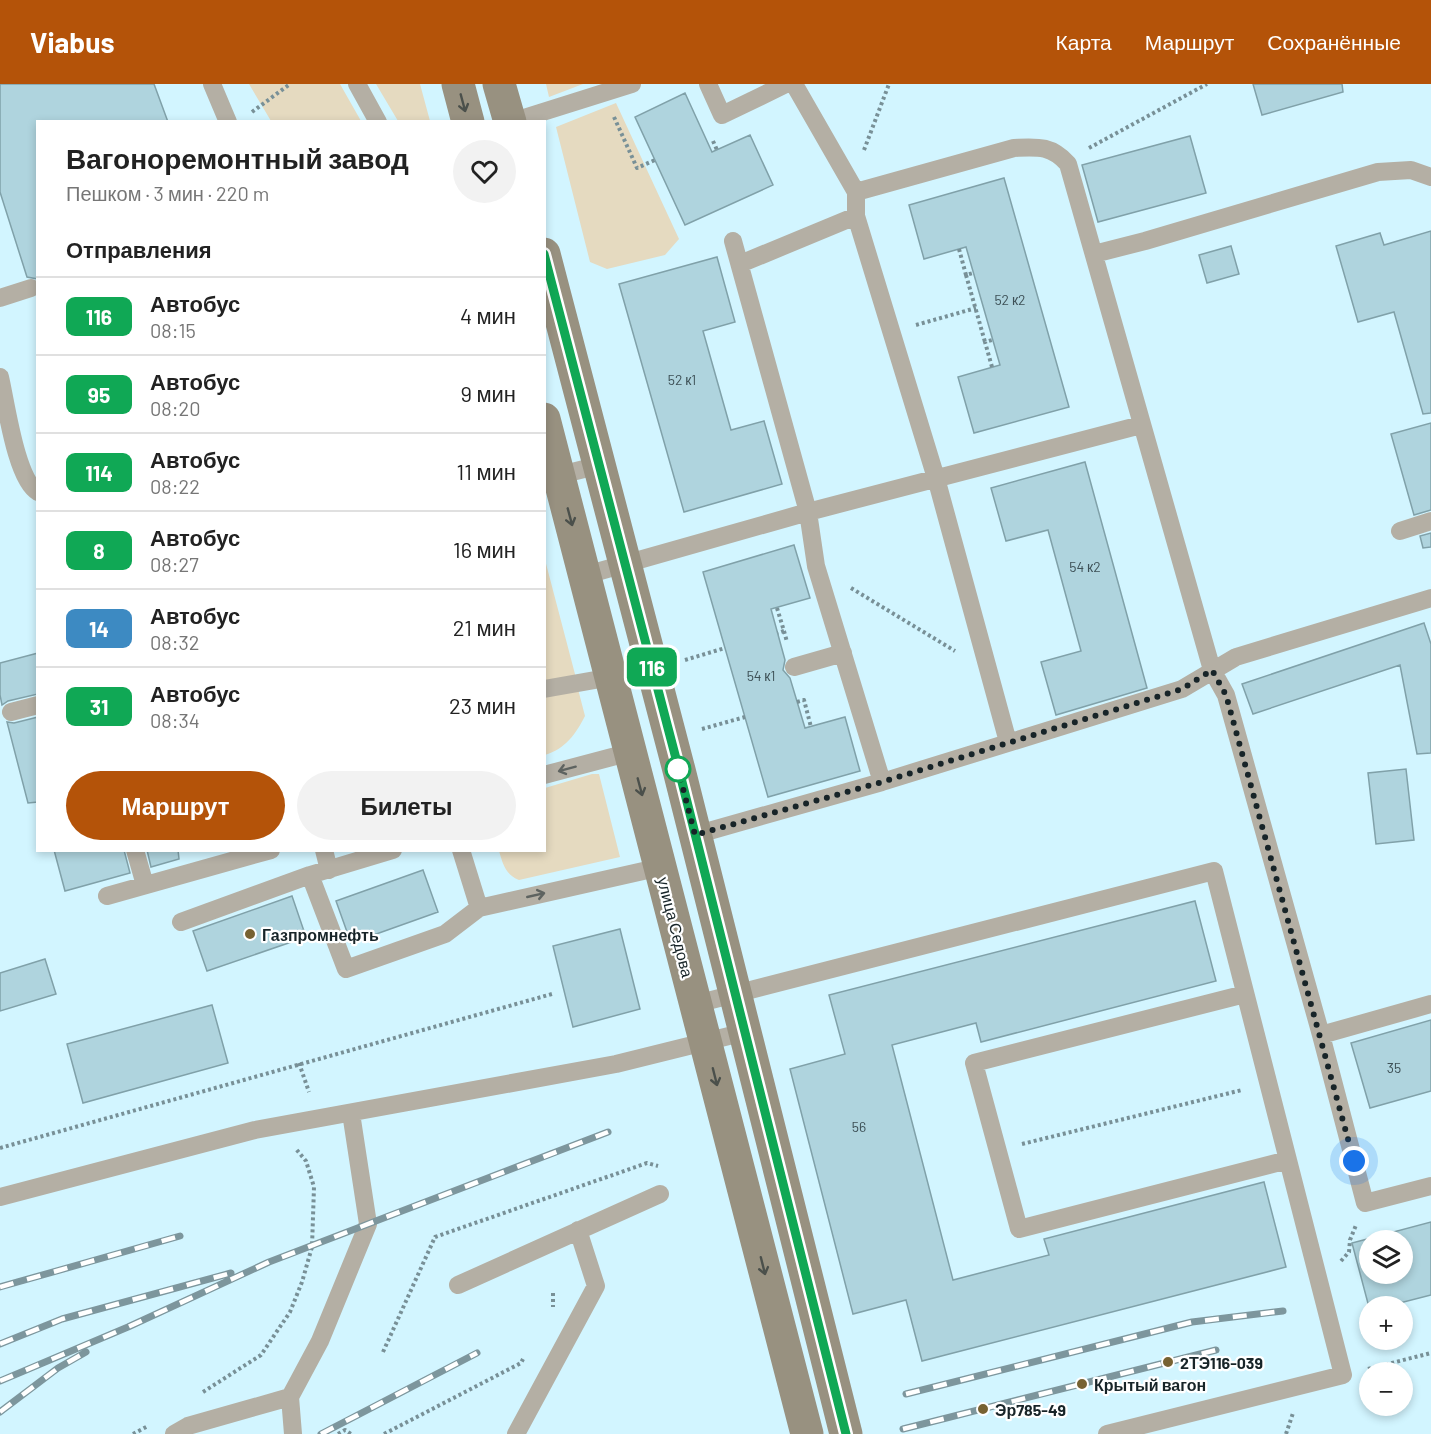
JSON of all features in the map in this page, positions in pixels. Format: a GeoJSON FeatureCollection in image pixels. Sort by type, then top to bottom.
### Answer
{"type":"FeatureCollection","features":[{"type":"Feature","properties":{"kind":"main road"},"geometry":{"type":"LineString","coordinates":[[458,84],[467,120]]}},
{"type":"Feature","properties":{"kind":"main road"},"geometry":{"type":"LineString","coordinates":[[499,84],[509,120]]}},
{"type":"Feature","properties":{"kind":"main road"},"geometry":{"type":"LineString","coordinates":[[546,262],[695,835],[846,1434]]}},
{"type":"Feature","properties":{"kind":"main road","name":"улица Седова"},"geometry":{"type":"LineString","coordinates":[[546,434],[552,477],[586,575],[807,1434]]}},
{"type":"Feature","properties":{"kind":"lane"},"geometry":{"type":"LineString","coordinates":[[212,84],[227,120]]}},
{"type":"Feature","properties":{"kind":"lane"},"geometry":{"type":"LineString","coordinates":[[357,84],[377,120]]}},
{"type":"Feature","properties":{"kind":"lane"},"geometry":{"type":"LineString","coordinates":[[516,120],[632,84]]}},
{"type":"Feature","properties":{"kind":"lane"},"geometry":{"type":"LineString","coordinates":[[708,84],[722,115],[786,84]]}},
{"type":"Feature","properties":{"kind":"lane"},"geometry":{"type":"LineString","coordinates":[[794,84],[856,192],[856,216],[936,478],[1008,742]]}},
{"type":"Feature","properties":{"kind":"lane"},"geometry":{"type":"LineString","coordinates":[[856,192],[1014,148],[1037,147],[1058,153],[1068,164],[1212,670],[1226,695],[1321,1035],[1365,1203],[1431,1186]]}},
{"type":"Feature","properties":{"kind":"lane"},"geometry":{"type":"LineString","coordinates":[[1094,254],[1145,242],[1378,172],[1411,170],[1431,177]]}},
{"type":"Feature","properties":{"kind":"lane"},"geometry":{"type":"LineString","coordinates":[[740,264],[856,216]]}},
{"type":"Feature","properties":{"kind":"lane"},"geometry":{"type":"LineString","coordinates":[[734,242],[808,512],[816,566],[882,782]]}},
{"type":"Feature","properties":{"kind":"lane"},"geometry":{"type":"LineString","coordinates":[[0,298],[31,288]]}},
{"type":"Feature","properties":{"kind":"lane"},"geometry":{"type":"LineString","coordinates":[[0,377],[20,466],[30,488],[36,491]]}},
{"type":"Feature","properties":{"kind":"lane"},"geometry":{"type":"LineString","coordinates":[[586,575],[808,512],[1141,425]]}},
{"type":"Feature","properties":{"kind":"lane"},"geometry":{"type":"LineString","coordinates":[[552,477],[600,465]]}},
{"type":"Feature","properties":{"kind":"lane"},"geometry":{"type":"LineString","coordinates":[[1400,531],[1431,521]]}},
{"type":"Feature","properties":{"kind":"lane"},"geometry":{"type":"LineString","coordinates":[[695,835],[882,782],[1182,689],[1236,657],[1431,598]]}},
{"type":"Feature","properties":{"kind":"lane"},"geometry":{"type":"LineString","coordinates":[[794,667],[843,653]]}},
{"type":"Feature","properties":{"kind":"lane"},"geometry":{"type":"LineString","coordinates":[[546,690],[612,677]]}},
{"type":"Feature","properties":{"kind":"lane"},"geometry":{"type":"LineString","coordinates":[[11,712],[36,706]]}},
{"type":"Feature","properties":{"kind":"lane"},"geometry":{"type":"LineString","coordinates":[[546,774],[631,752]]}},
{"type":"Feature","properties":{"kind":"lane"},"geometry":{"type":"LineString","coordinates":[[136,852],[145,885]]}},
{"type":"Feature","properties":{"kind":"lane"},"geometry":{"type":"LineString","coordinates":[[107,896],[264,852]]}},
{"type":"Feature","properties":{"kind":"lane"},"geometry":{"type":"LineString","coordinates":[[324,852],[329,870]]}},
{"type":"Feature","properties":{"kind":"lane"},"geometry":{"type":"LineString","coordinates":[[181,922],[310,875],[387,852]]}},
{"type":"Feature","properties":{"kind":"lane"},"geometry":{"type":"LineString","coordinates":[[461,852],[479,908]]}},
{"type":"Feature","properties":{"kind":"lane"},"geometry":{"type":"LineString","coordinates":[[310,875],[346,969],[446,934],[479,908],[661,867]]}},
{"type":"Feature","properties":{"kind":"lane"},"geometry":{"type":"LineString","coordinates":[[696,1004],[1214,871],[1343,1375],[1107,1434]]}},
{"type":"Feature","properties":{"kind":"lane"},"geometry":{"type":"LineString","coordinates":[[1245,994],[974,1063],[1019,1229],[1288,1160]]}},
{"type":"Feature","properties":{"kind":"lane"},"geometry":{"type":"LineString","coordinates":[[1321,1035],[1431,1004]]}},
{"type":"Feature","properties":{"kind":"lane"},"geometry":{"type":"LineString","coordinates":[[0,1197],[255,1130],[616,1064],[745,1032]]}},
{"type":"Feature","properties":{"kind":"lane"},"geometry":{"type":"LineString","coordinates":[[293,1434],[290,1397],[320,1341],[368,1224],[351,1113]]}},
{"type":"Feature","properties":{"kind":"lane"},"geometry":{"type":"LineString","coordinates":[[458,1285],[660,1194]]}},
{"type":"Feature","properties":{"kind":"lane"},"geometry":{"type":"LineString","coordinates":[[516,1434],[597,1286],[578,1230]]}},
{"type":"Feature","properties":{"kind":"lane"},"geometry":{"type":"LineString","coordinates":[[174,1434],[188,1426],[290,1397]]}},
{"type":"Feature","properties":{"kind":"path"},"geometry":{"type":"LineString","coordinates":[[247,115],[291,84]]}},
{"type":"Feature","properties":{"kind":"path"},"geometry":{"type":"LineString","coordinates":[[856,192],[859,164],[889,84]]}},
{"type":"Feature","properties":{"kind":"path"},"geometry":{"type":"LineString","coordinates":[[1068,164],[1077,154],[1207,84]]}},
{"type":"Feature","properties":{"kind":"path"},"geometry":{"type":"LineString","coordinates":[[603,93],[637,168],[655,160]]}},
{"type":"Feature","properties":{"kind":"path"},"geometry":{"type":"LineString","coordinates":[[959,249],[992,367]]}},
{"type":"Feature","properties":{"kind":"path"},"geometry":{"type":"LineString","coordinates":[[966,275],[973,273]]}},
{"type":"Feature","properties":{"kind":"path"},"geometry":{"type":"LineString","coordinates":[[892,332],[976,308]]}},
{"type":"Feature","properties":{"kind":"path"},"geometry":{"type":"LineString","coordinates":[[985,342],[993,340]]}},
{"type":"Feature","properties":{"kind":"path"},"geometry":{"type":"LineString","coordinates":[[816,566],[989,672]]}},
{"type":"Feature","properties":{"kind":"path"},"geometry":{"type":"LineString","coordinates":[[777,608],[784,631],[778,633]]}},
{"type":"Feature","properties":{"kind":"path"},"geometry":{"type":"LineString","coordinates":[[683,660],[725,648]]}},
{"type":"Feature","properties":{"kind":"path"},"geometry":{"type":"LineString","coordinates":[[797,702],[804,700],[811,727]]}},
{"type":"Feature","properties":{"kind":"path"},"geometry":{"type":"LineString","coordinates":[[701,730],[745,717]]}},
{"type":"Feature","properties":{"kind":"path"},"geometry":{"type":"LineString","coordinates":[[0,1148],[552,994]]}},
{"type":"Feature","properties":{"kind":"path"},"geometry":{"type":"LineString","coordinates":[[201,1393],[261,1355],[290,1312],[302,1282],[312,1247],[315,1215],[314,1188],[309,1170],[306,1161],[293,1145],[311,1100],[300,1063]]}},
{"type":"Feature","properties":{"kind":"path"},"geometry":{"type":"LineString","coordinates":[[998,1150],[1268,1083]]}},
{"type":"Feature","properties":{"kind":"path"},"geometry":{"type":"LineString","coordinates":[[383,1352],[435,1238],[647,1162],[672,1171],[660,1194]]}},
{"type":"Feature","properties":{"kind":"path"},"geometry":{"type":"LineString","coordinates":[[1320,1284],[1349,1252],[1350,1240],[1365,1203]]}},
{"type":"Feature","properties":{"kind":"path"},"geometry":{"type":"LineString","coordinates":[[553,1293],[553,1317]]}},
{"type":"Feature","properties":{"kind":"path"},"geometry":{"type":"LineString","coordinates":[[1343,1375],[1431,1353]]}},
{"type":"Feature","properties":{"kind":"path"},"geometry":{"type":"LineString","coordinates":[[384,1434],[520,1363],[527,1354]]}},
{"type":"Feature","properties":{"kind":"path"},"geometry":{"type":"LineString","coordinates":[[133,1434],[152,1423]]}},
{"type":"Feature","properties":{"kind":"path"},"geometry":{"type":"LineString","coordinates":[[338,1434],[345,1430],[351,1434]]}},
{"type":"Feature","properties":{"kind":"shaded area"},"geometry":{"type":"Polygon","coordinates":[[[249,84],[340,84],[360,120],[270,120],[249,84]]]}},
{"type":"Feature","properties":{"kind":"shaded area"},"geometry":{"type":"Polygon","coordinates":[[[376,84],[420,84],[430,120],[397,120],[376,84]]]}},
{"type":"Feature","properties":{"kind":"shaded area"},"geometry":{"type":"Polygon","coordinates":[[[546,84],[583,84],[549,97],[546,84]]]}},
{"type":"Feature","properties":{"kind":"shaded area"},"geometry":{"type":"Polygon","coordinates":[[[616,103],[679,239],[665,255],[607,269],[590,262],[556,127],[616,103]]]}},
{"type":"Feature","properties":{"kind":"shaded area"},"geometry":{"type":"Polygon","coordinates":[[[546,564],[576,678],[546,684],[546,564]]]}},
{"type":"Feature","properties":{"kind":"shaded area"},"geometry":{"type":"Polygon","coordinates":[[[578,689],[585,716],[569,740],[546,755],[546,695],[578,689]]]}},
{"type":"Feature","properties":{"kind":"shaded area"},"geometry":{"type":"Polygon","coordinates":[[[599,774],[620,857],[519,880],[511,875],[503,864],[499,852],[546,852],[546,788],[599,774]]]}},
{"type":"Feature","properties":{"kind":"building"},"geometry":{"type":"Polygon","coordinates":[[[0,84],[154,84],[167,120],[36,120],[36,279],[27,277],[0,192],[0,84]]]}},
{"type":"Feature","properties":{"kind":"building"},"geometry":{"type":"Polygon","coordinates":[[[1253,84],[1342,84],[1343,92],[1262,115],[1253,84]]]}},
{"type":"Feature","properties":{"kind":"building"},"geometry":{"type":"Polygon","coordinates":[[[685,93],[712,152],[750,135],[773,185],[685,225],[635,117],[685,93]]]}},
{"type":"Feature","properties":{"kind":"building"},"geometry":{"type":"Polygon","coordinates":[[[1190,136],[1206,193],[1098,222],[1082,165],[1190,136]]]}},
{"type":"Feature","properties":{"kind":"building"},"geometry":{"type":"Polygon","coordinates":[[[1004,178],[1069,407],[974,433],[958,377],[1000,365],[966,247],[924,259],[909,205],[1004,178]]]}},
{"type":"Feature","properties":{"kind":"building"},"geometry":{"type":"Polygon","coordinates":[[[1431,231],[1431,413],[1423,414],[1394,312],[1358,322],[1336,246],[1380,233],[1384,245],[1431,231]]]}},
{"type":"Feature","properties":{"kind":"building"},"geometry":{"type":"Polygon","coordinates":[[[1231,246],[1239,274],[1207,283],[1199,255],[1231,246]]]}},
{"type":"Feature","properties":{"kind":"building"},"geometry":{"type":"Polygon","coordinates":[[[717,257],[735,322],[703,331],[731,430],[764,421],[782,484],[684,512],[619,284],[717,257]]]}},
{"type":"Feature","properties":{"kind":"building"},"geometry":{"type":"Polygon","coordinates":[[[1431,423],[1431,510],[1414,515],[1391,434],[1431,423]]]}},
{"type":"Feature","properties":{"kind":"building"},"geometry":{"type":"Polygon","coordinates":[[[1085,462],[1147,688],[1056,715],[1041,662],[1081,651],[1048,530],[1006,541],[991,488],[1085,462]]]}},
{"type":"Feature","properties":{"kind":"building"},"geometry":{"type":"Polygon","coordinates":[[[1431,533],[1431,547],[1423,548],[1420,536],[1431,533]]]}},
{"type":"Feature","properties":{"kind":"building"},"geometry":{"type":"Polygon","coordinates":[[[794,545],[810,598],[771,609],[785,660],[783,670],[790,678],[805,728],[845,717],[860,771],[768,797],[703,572],[794,545]]]}},
{"type":"Feature","properties":{"kind":"building"},"geometry":{"type":"Polygon","coordinates":[[[1424,623],[1431,644],[1431,753],[1417,754],[1400,665],[1253,714],[1242,684],[1424,623]]]}},
{"type":"Feature","properties":{"kind":"building"},"geometry":{"type":"Polygon","coordinates":[[[36,654],[36,694],[8,701],[2,705],[0,663],[36,654]]]}},
{"type":"Feature","properties":{"kind":"building"},"geometry":{"type":"Polygon","coordinates":[[[36,718],[36,802],[28,803],[7,722],[14,723],[36,718]]]}},
{"type":"Feature","properties":{"kind":"building"},"geometry":{"type":"Polygon","coordinates":[[[1406,769],[1414,840],[1376,844],[1368,773],[1406,769]]]}},
{"type":"Feature","properties":{"kind":"building"},"geometry":{"type":"Polygon","coordinates":[[[55,852],[125,852],[130,873],[65,891],[55,852]]]}},
{"type":"Feature","properties":{"kind":"building"},"geometry":{"type":"Polygon","coordinates":[[[147,852],[178,852],[179,859],[151,867],[147,852]]]}},
{"type":"Feature","properties":{"kind":"building"},"geometry":{"type":"Polygon","coordinates":[[[423,870],[438,912],[351,943],[336,901],[423,870]]]}},
{"type":"Feature","properties":{"kind":"building","name":"Газпромнефть"},"geometry":{"type":"Polygon","coordinates":[[[292,896],[306,937],[207,971],[193,931],[292,896]]]}},
{"type":"Feature","properties":{"kind":"building"},"geometry":{"type":"Polygon","coordinates":[[[1195,901],[1216,981],[981,1042],[976,1023],[892,1045],[953,1280],[1049,1255],[1044,1239],[1264,1182],[1286,1267],[922,1361],[906,1300],[853,1314],[790,1069],[845,1054],[829,995],[1195,901]]]}},
{"type":"Feature","properties":{"kind":"building"},"geometry":{"type":"Polygon","coordinates":[[[620,929],[640,1009],[573,1027],[553,946],[620,929]]]}},
{"type":"Feature","properties":{"kind":"building"},"geometry":{"type":"Polygon","coordinates":[[[45,959],[56,994],[0,1011],[0,973],[45,959]]]}},
{"type":"Feature","properties":{"kind":"building"},"geometry":{"type":"Polygon","coordinates":[[[212,1005],[228,1063],[83,1103],[67,1044],[212,1005]]]}},
{"type":"Feature","properties":{"kind":"building"},"geometry":{"type":"Polygon","coordinates":[[[1431,1020],[1431,1091],[1370,1108],[1351,1043],[1431,1020]]]}},
{"type":"Feature","properties":{"kind":"building"},"geometry":{"type":"Polygon","coordinates":[[[1431,1222],[1431,1295],[1413,1300],[1413,1296],[1366,1296],[1363,1284],[1413,1284],[1413,1230],[1401,1230],[1431,1222]]]}},
{"type":"Feature","properties":{"kind":"building"},"geometry":{"type":"Polygon","coordinates":[[[1359,1241],[1359,1269],[1352,1243],[1359,1241]]]}},
{"type":"Feature","properties":{"kind":"railway"},"geometry":{"type":"LineString","coordinates":[[0,1381],[128,1327],[269,1262],[608,1132]]}},
{"type":"Feature","properties":{"kind":"railway"},"geometry":{"type":"LineString","coordinates":[[0,1287],[180,1236]]}},
{"type":"Feature","properties":{"kind":"railway"},"geometry":{"type":"LineString","coordinates":[[0,1344],[62,1319],[231,1273]]}},
{"type":"Feature","properties":{"kind":"railway"},"geometry":{"type":"LineString","coordinates":[[906,1394],[1192,1322],[1283,1311]]}},
{"type":"Feature","properties":{"kind":"railway"},"geometry":{"type":"LineString","coordinates":[[903,1429],[1216,1350]]}},
{"type":"Feature","properties":{"kind":"railway"},"geometry":{"type":"LineString","coordinates":[[0,1412],[58,1368],[86,1352]]}},
{"type":"Feature","properties":{"kind":"railway"},"geometry":{"type":"LineString","coordinates":[[321,1434],[477,1353]]}},
{"type":"Feature","properties":{"kind":"bus line","name":"116"},"geometry":{"type":"LineString","coordinates":[[546,262],[679,770],[846,1434]]}},
{"type":"Feature","properties":{"kind":"place","name":"Газпромнефть"},"geometry":{"type":"Point","coordinates":[250,934]}},
{"type":"Feature","properties":{"kind":"place","name":"2ТЭ116-039"},"geometry":{"type":"Point","coordinates":[1168,1362]}},
{"type":"Feature","properties":{"kind":"place","name":"Крытый вагон"},"geometry":{"type":"Point","coordinates":[1082,1384]}},
{"type":"Feature","properties":{"kind":"place","name":"Эр785-49"},"geometry":{"type":"Point","coordinates":[983,1409]}},
{"type":"Feature","properties":{"kind":"route"},"geometry":{"type":"LineString","coordinates":[[678,769],[695,835],[882,782],[1182,689],[1212,670],[1226,695],[1354,1161]]}}]}
